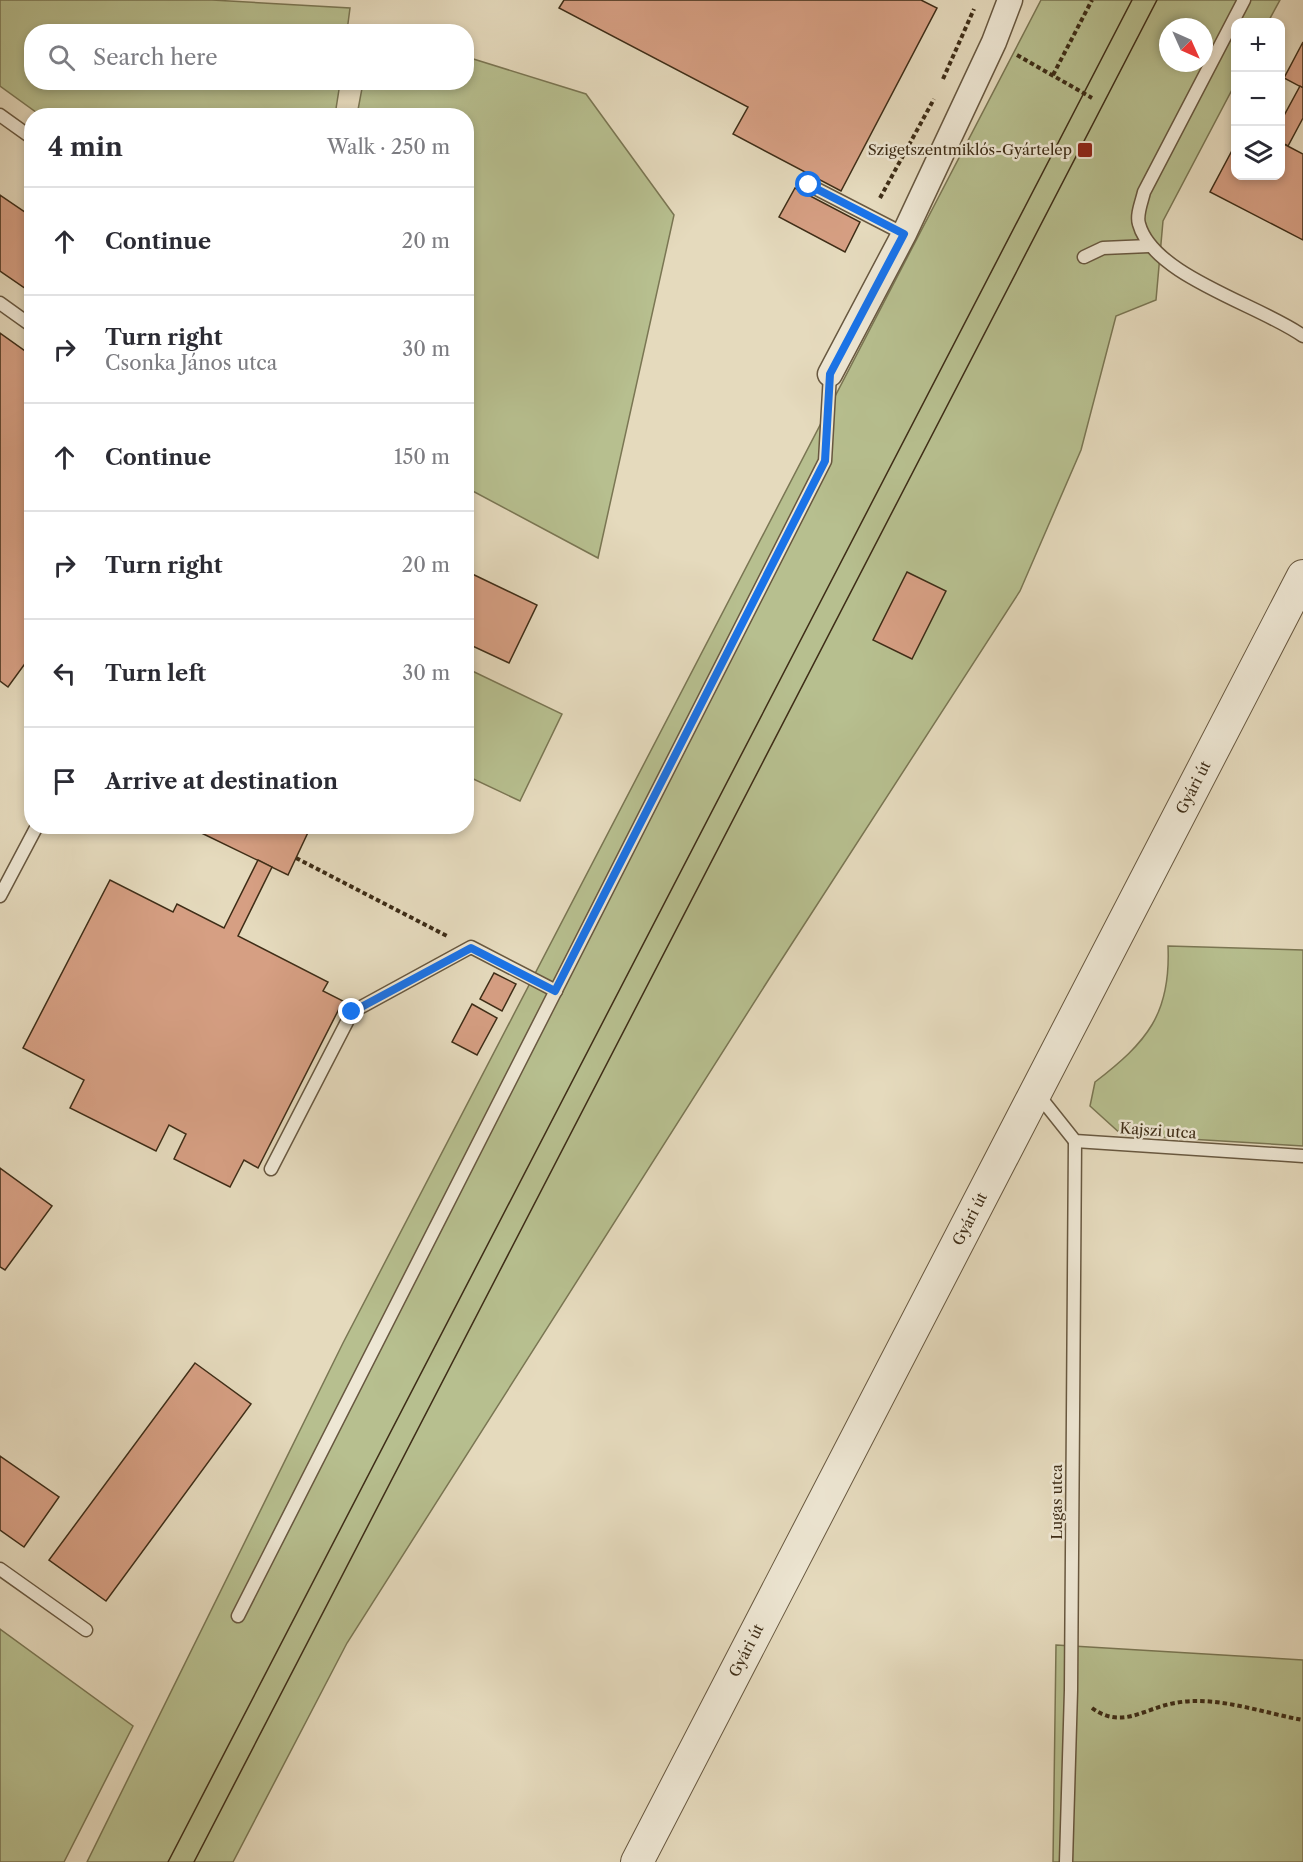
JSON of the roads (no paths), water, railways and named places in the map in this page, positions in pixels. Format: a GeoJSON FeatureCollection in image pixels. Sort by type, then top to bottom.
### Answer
{"type":"FeatureCollection","features":[{"type":"Feature","properties":{"kind":"street"},"geometry":{"type":"LineString","coordinates":[[830,374],[904,234],[994,42],[1010,0]]}},
{"type":"Feature","properties":{"kind":"street","name":"Gyári út"},"geometry":{"type":"LineString","coordinates":[[637,1862],[1303,576]]}},
{"type":"Feature","properties":{"kind":"lane"},"geometry":{"type":"LineString","coordinates":[[1244,0],[1144,192],[1138,222],[1149,246],[1170,266],[1300,332]]}},
{"type":"Feature","properties":{"kind":"lane"},"geometry":{"type":"LineString","coordinates":[[0,116],[24,132]]}},
{"type":"Feature","properties":{"kind":"lane"},"geometry":{"type":"LineString","coordinates":[[809,185],[904,234]]}},
{"type":"Feature","properties":{"kind":"lane"},"geometry":{"type":"LineString","coordinates":[[1084,257],[1103,248],[1149,246]]}},
{"type":"Feature","properties":{"kind":"lane"},"geometry":{"type":"LineString","coordinates":[[0,303],[24,320]]}},
{"type":"Feature","properties":{"kind":"lane"},"geometry":{"type":"LineString","coordinates":[[238,1616],[825,461],[830,374]]}},
{"type":"Feature","properties":{"kind":"lane"},"geometry":{"type":"LineString","coordinates":[[0,896],[33,834]]}},
{"type":"Feature","properties":{"kind":"lane"},"geometry":{"type":"LineString","coordinates":[[271,1170],[352,1012],[471,948],[555,991]]}},
{"type":"Feature","properties":{"kind":"lane"},"geometry":{"type":"LineString","coordinates":[[1036,1091],[1075,1141]]}},
{"type":"Feature","properties":{"kind":"lane","name":"Kajszi utca"},"geometry":{"type":"LineString","coordinates":[[1075,1141],[1303,1156]]}},
{"type":"Feature","properties":{"kind":"lane","name":"Lugas utca"},"geometry":{"type":"LineString","coordinates":[[1066,1862],[1071,1690],[1075,1141]]}},
{"type":"Feature","properties":{"kind":"lane"},"geometry":{"type":"LineString","coordinates":[[0,1569],[86,1630]]}},
{"type":"Feature","properties":{"kind":"tram line"},"geometry":{"type":"LineString","coordinates":[[168,1862],[1132,0]]}},
{"type":"Feature","properties":{"kind":"tram line"},"geometry":{"type":"LineString","coordinates":[[194,1862],[1157,0]]}},
{"type":"Feature","properties":{"kind":"place","name":"Szigetszentmiklós-Gyártelep"},"geometry":{"type":"Point","coordinates":[1085,150]}}]}
